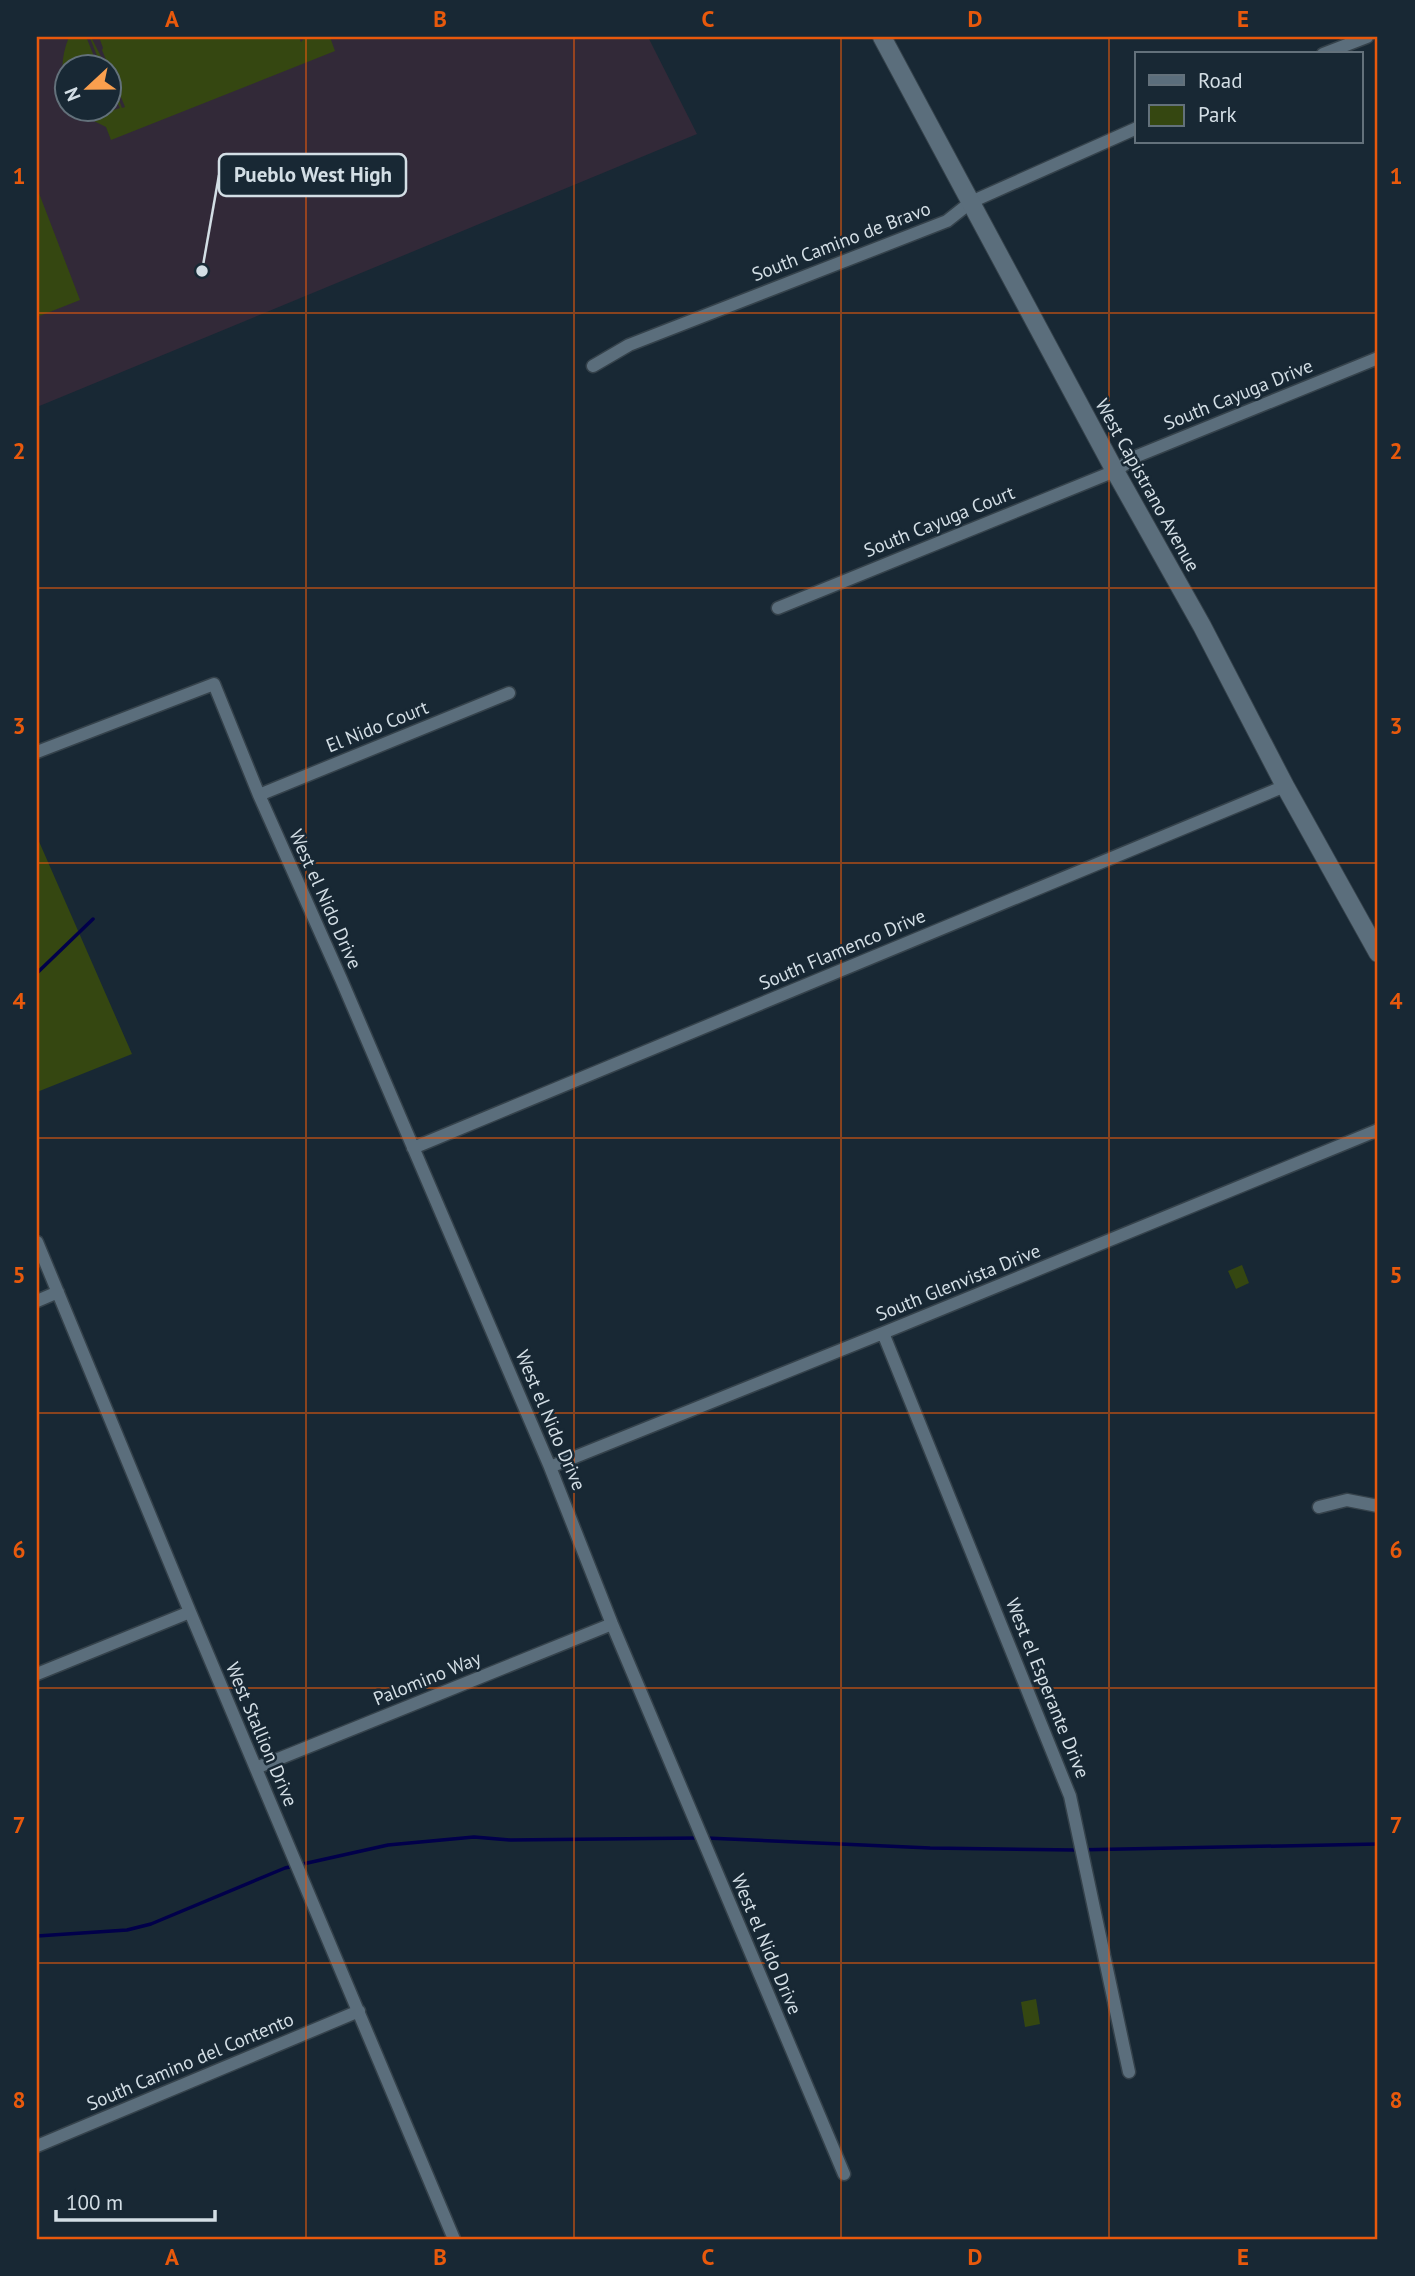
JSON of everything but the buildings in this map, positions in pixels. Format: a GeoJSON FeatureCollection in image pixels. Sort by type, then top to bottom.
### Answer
{"type":"FeatureCollection","features":[{"type":"Feature","properties":{"kind":"street","name":"West Capistrano Avenue"},"geometry":{"type":"LineString","coordinates":[[882,37],[1115,471],[1202,626],[1285,786],[1378,953]]}},
{"type":"Feature","properties":{"kind":"street"},"geometry":{"type":"LineString","coordinates":[[1328,52],[1367,37]]}},
{"type":"Feature","properties":{"kind":"street","name":"South Camino de Bravo"},"geometry":{"type":"LineString","coordinates":[[593,366],[629,345],[947,220],[971,202],[1135,129]]}},
{"type":"Feature","properties":{"kind":"street","name":"South Cayuga Drive"},"geometry":{"type":"LineString","coordinates":[[1115,471],[1137,456],[1378,358]]}},
{"type":"Feature","properties":{"kind":"street","name":"South Cayuga Court"},"geometry":{"type":"LineString","coordinates":[[778,608],[1115,471]]}},
{"type":"Feature","properties":{"kind":"street","name":"West el Nido Drive"},"geometry":{"type":"LineString","coordinates":[[37,752],[214,684],[259,795],[550,1467],[612,1624],[844,2175]]}},
{"type":"Feature","properties":{"kind":"street","name":"El Nido Court"},"geometry":{"type":"LineString","coordinates":[[259,795],[509,693]]}},
{"type":"Feature","properties":{"kind":"street","name":"South Flamenco Drive"},"geometry":{"type":"LineString","coordinates":[[413,1148],[1285,786]]}},
{"type":"Feature","properties":{"kind":"street","name":"South Glenvista Drive"},"geometry":{"type":"LineString","coordinates":[[550,1467],[883,1334],[1378,1130]]}},
{"type":"Feature","properties":{"kind":"street","name":"West Stallion Drive"},"geometry":{"type":"LineString","coordinates":[[37,1242],[454,2239]]}},
{"type":"Feature","properties":{"kind":"street"},"geometry":{"type":"LineString","coordinates":[[37,1301],[58,1292]]}},
{"type":"Feature","properties":{"kind":"street","name":"West el Esperante Drive"},"geometry":{"type":"LineString","coordinates":[[883,1334],[1070,1796],[1129,2072]]}},
{"type":"Feature","properties":{"kind":"street"},"geometry":{"type":"LineString","coordinates":[[1319,1507],[1347,1500],[1378,1506]]}},
{"type":"Feature","properties":{"kind":"street"},"geometry":{"type":"LineString","coordinates":[[37,1674],[190,1612]]}},
{"type":"Feature","properties":{"kind":"street","name":"Palomino Way"},"geometry":{"type":"LineString","coordinates":[[256,1768],[612,1624]]}},
{"type":"Feature","properties":{"kind":"street","name":"South Camino del Contento"},"geometry":{"type":"LineString","coordinates":[[37,2146],[359,2011]]}},
{"type":"Feature","properties":{"kind":"shaded area"},"geometry":{"type":"Polygon","coordinates":[[[37,37],[648,37],[697,134],[37,407],[37,37]]]}},
{"type":"Feature","properties":{"kind":"green space"},"geometry":{"type":"Polygon","coordinates":[[[69,37],[96,37],[92,39],[99,52],[96,52],[90,38],[87,39],[92,52],[65,50],[69,37]]]}},
{"type":"Feature","properties":{"kind":"green space"},"geometry":{"type":"Polygon","coordinates":[[[99,37],[299,37],[301,42],[306,37],[330,37],[335,51],[111,140],[106,127],[96,122],[122,122],[122,108],[125,107],[122,100],[122,52],[103,52],[99,37]]]}},
{"type":"Feature","properties":{"kind":"green space"},"geometry":{"type":"Polygon","coordinates":[[[37,188],[80,300],[37,317],[37,188]]]}},
{"type":"Feature","properties":{"kind":"green space"},"geometry":{"type":"Polygon","coordinates":[[[37,837],[132,1054],[37,1092],[37,837]]]}},
{"type":"Feature","properties":{"kind":"green space"},"geometry":{"type":"Polygon","coordinates":[[[1242,1265],[1249,1283],[1236,1289],[1228,1271],[1242,1265]]]}},
{"type":"Feature","properties":{"kind":"green space"},"geometry":{"type":"Polygon","coordinates":[[[1036,1999],[1040,2024],[1025,2027],[1021,2002],[1036,1999]]]}},
{"type":"Feature","properties":{"kind":"waterway"},"geometry":{"type":"LineString","coordinates":[[37,973],[93,919]]}},
{"type":"Feature","properties":{"kind":"waterway"},"geometry":{"type":"LineString","coordinates":[[37,1936],[127,1930],[151,1924],[285,1868],[388,1845],[474,1837],[510,1840],[698,1838]]}},
{"type":"Feature","properties":{"kind":"waterway"},"geometry":{"type":"LineString","coordinates":[[706,1838],[930,1848],[1074,1850],[1378,1844]]}},
{"type":"Feature","properties":{"kind":"place","name":"Pueblo West High"},"geometry":{"type":"Point","coordinates":[202,271]}}]}
